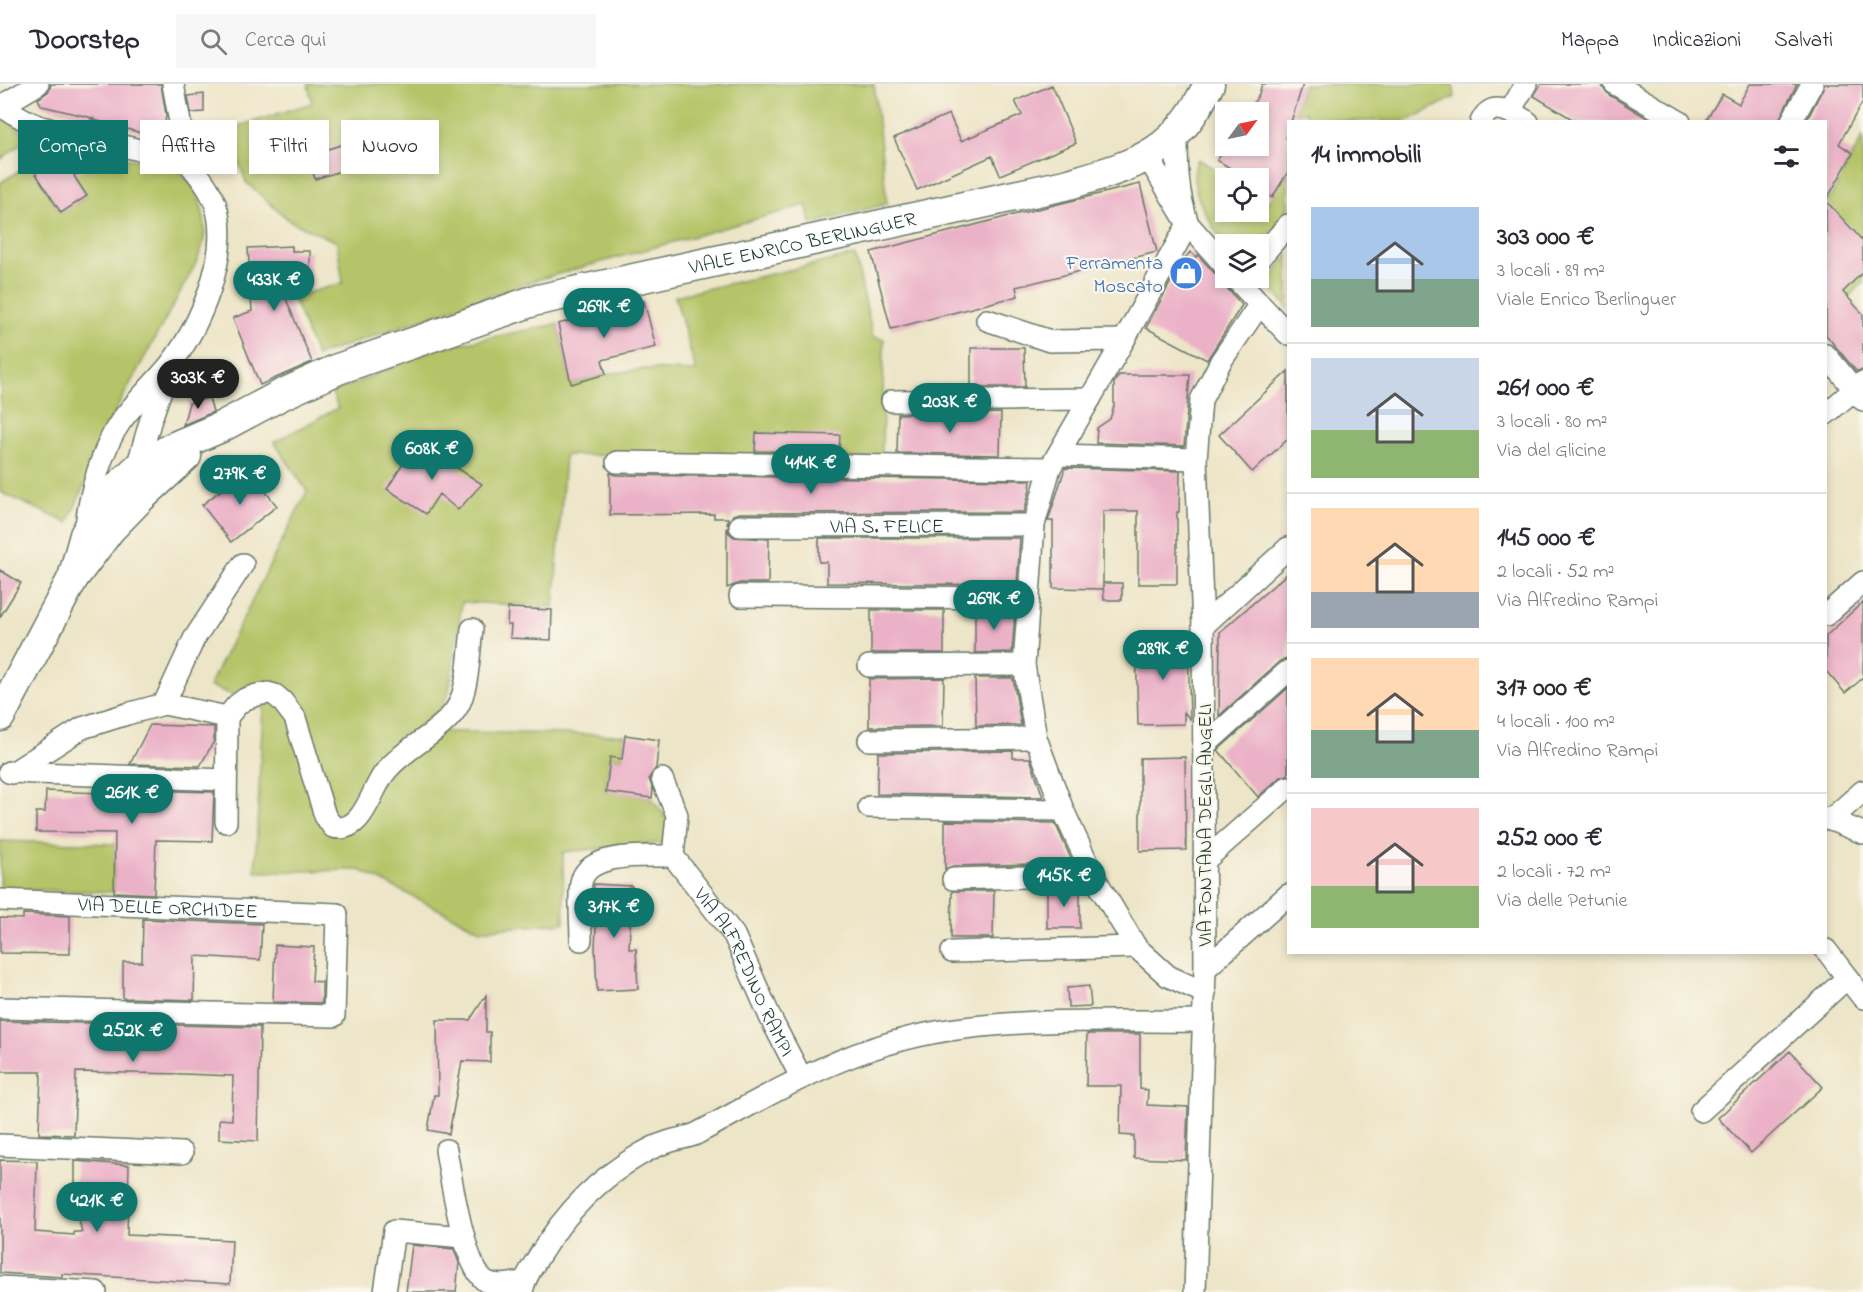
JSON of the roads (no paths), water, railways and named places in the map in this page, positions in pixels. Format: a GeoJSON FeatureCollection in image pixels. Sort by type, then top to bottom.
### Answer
{"type":"FeatureCollection","features":[{"type":"Feature","properties":{"kind":"main road","name":"VIALE ENRICO BERLINGUER"},"geometry":{"type":"LineString","coordinates":[[221,427],[281,395],[338,369],[533,301],[1065,185],[1132,165],[1157,151],[1177,133],[1193,112],[1209,84]]}},
{"type":"Feature","properties":{"kind":"main road"},"geometry":{"type":"LineString","coordinates":[[0,716],[97,532],[114,492],[138,468],[172,448],[221,427]]}},
{"type":"Feature","properties":{"kind":"main road"},"geometry":{"type":"LineString","coordinates":[[97,532],[221,427]]}},
{"type":"Feature","properties":{"kind":"street"},"geometry":{"type":"LineString","coordinates":[[0,106],[38,84]]}},
{"type":"Feature","properties":{"kind":"street"},"geometry":{"type":"LineString","coordinates":[[173,84],[180,120]]}},
{"type":"Feature","properties":{"kind":"street"},"geometry":{"type":"LineString","coordinates":[[1510,111],[1526,84]]}},
{"type":"Feature","properties":{"kind":"street"},"geometry":{"type":"LineString","coordinates":[[1615,84],[1677,120]]}},
{"type":"Feature","properties":{"kind":"street"},"geometry":{"type":"LineString","coordinates":[[1792,120],[1812,84]]}},
{"type":"Feature","properties":{"kind":"street"},"geometry":{"type":"LineString","coordinates":[[0,106],[41,127],[140,150]]}},
{"type":"Feature","properties":{"kind":"street"},"geometry":{"type":"LineString","coordinates":[[1482,120],[1491,110],[1501,108],[1525,120]]}},
{"type":"Feature","properties":{"kind":"street"},"geometry":{"type":"LineString","coordinates":[[1177,133],[1179,198],[1188,224],[1125,340],[1054,461],[1034,525],[1024,664],[1036,738],[1063,810],[1093,875],[1136,947],[1168,976],[1205,993]]}},
{"type":"Feature","properties":{"kind":"street"},"geometry":{"type":"LineString","coordinates":[[1147,156],[1188,224],[1215,253]]}},
{"type":"Feature","properties":{"kind":"street"},"geometry":{"type":"LineString","coordinates":[[97,532],[93,485],[114,433],[122,420],[170,364],[186,340],[205,300],[219,254],[220,242],[215,203],[209,190],[197,174]]}},
{"type":"Feature","properties":{"kind":"street"},"geometry":{"type":"LineString","coordinates":[[1269,247],[1287,226]]}},
{"type":"Feature","properties":{"kind":"street"},"geometry":{"type":"LineString","coordinates":[[1246,288],[1287,333]]}},
{"type":"Feature","properties":{"kind":"street","name":"VIA FONTANA DEGLI ANGELI"},"geometry":{"type":"LineString","coordinates":[[1196,1292],[1205,969],[1203,626],[1196,459],[1201,399],[1221,361],[1260,304]]}},
{"type":"Feature","properties":{"kind":"street"},"geometry":{"type":"LineString","coordinates":[[987,320],[1050,341],[1125,340]]}},
{"type":"Feature","properties":{"kind":"street"},"geometry":{"type":"LineString","coordinates":[[1827,356],[1860,390],[1827,413]]}},
{"type":"Feature","properties":{"kind":"street"},"geometry":{"type":"LineString","coordinates":[[138,468],[151,419],[170,364]]}},
{"type":"Feature","properties":{"kind":"street"},"geometry":{"type":"LineString","coordinates":[[892,401],[1090,399]]}},
{"type":"Feature","properties":{"kind":"street"},"geometry":{"type":"LineString","coordinates":[[114,433],[116,446],[123,457],[138,468],[169,470]]}},
{"type":"Feature","properties":{"kind":"street"},"geometry":{"type":"LineString","coordinates":[[616,462],[1196,459]]}},
{"type":"Feature","properties":{"kind":"street","name":"VIA S. FELICE"},"geometry":{"type":"LineString","coordinates":[[740,526],[1034,525]]}},
{"type":"Feature","properties":{"kind":"street"},"geometry":{"type":"LineString","coordinates":[[1203,626],[1287,549]]}},
{"type":"Feature","properties":{"kind":"street"},"geometry":{"type":"LineString","coordinates":[[164,704],[194,639],[243,564]]}},
{"type":"Feature","properties":{"kind":"street"},"geometry":{"type":"LineString","coordinates":[[1827,614],[1863,582]]}},
{"type":"Feature","properties":{"kind":"street"},"geometry":{"type":"LineString","coordinates":[[740,596],[1029,598]]}},
{"type":"Feature","properties":{"kind":"street"},"geometry":{"type":"LineString","coordinates":[[226,822],[227,717],[237,705],[245,699],[268,693],[282,701],[295,718],[325,816],[333,827],[346,828],[355,824],[383,775],[396,760],[451,716],[460,702],[466,682],[472,629]]}},
{"type":"Feature","properties":{"kind":"street"},"geometry":{"type":"LineString","coordinates":[[869,666],[1024,664]]}},
{"type":"Feature","properties":{"kind":"street"},"geometry":{"type":"LineString","coordinates":[[1204,746],[1287,672]]}},
{"type":"Feature","properties":{"kind":"street"},"geometry":{"type":"LineString","coordinates":[[6,771],[93,723],[164,704],[227,717]]}},
{"type":"Feature","properties":{"kind":"street"},"geometry":{"type":"LineString","coordinates":[[869,740],[1036,738]]}},
{"type":"Feature","properties":{"kind":"street"},"geometry":{"type":"LineString","coordinates":[[6,771],[226,780]]}},
{"type":"Feature","properties":{"kind":"street"},"geometry":{"type":"LineString","coordinates":[[581,940],[581,880],[587,870],[597,862],[608,859],[673,856],[677,815],[662,778]]}},
{"type":"Feature","properties":{"kind":"street"},"geometry":{"type":"LineString","coordinates":[[1204,861],[1287,788]]}},
{"type":"Feature","properties":{"kind":"street"},"geometry":{"type":"LineString","coordinates":[[1863,791],[1828,819],[1863,833]]}},
{"type":"Feature","properties":{"kind":"street"},"geometry":{"type":"LineString","coordinates":[[869,807],[1063,810]]}},
{"type":"Feature","properties":{"kind":"street","name":"VIA ALFREDINO RAMPI"},"geometry":{"type":"LineString","coordinates":[[673,856],[734,935],[771,1019],[801,1077]]}},
{"type":"Feature","properties":{"kind":"street"},"geometry":{"type":"LineString","coordinates":[[953,879],[1093,875]]}},
{"type":"Feature","properties":{"kind":"street"},"geometry":{"type":"LineString","coordinates":[[1205,969],[1287,896]]}},
{"type":"Feature","properties":{"kind":"street","name":"VIA DELLE ORCHIDEE"},"geometry":{"type":"LineString","coordinates":[[0,900],[337,914],[334,1016],[0,1008]]}},
{"type":"Feature","properties":{"kind":"street"},"geometry":{"type":"LineString","coordinates":[[952,951],[1136,947]]}},
{"type":"Feature","properties":{"kind":"street"},"geometry":{"type":"LineString","coordinates":[[1827,951],[1863,998]]}},
{"type":"Feature","properties":{"kind":"street"},"geometry":{"type":"LineString","coordinates":[[1701,1111],[1847,978]]}},
{"type":"Feature","properties":{"kind":"street","name":"VIA ALFREDINO RAMPI"},"geometry":{"type":"LineString","coordinates":[[525,1288],[550,1238],[575,1206],[609,1174],[663,1143],[693,1135],[801,1077],[858,1052],[891,1042],[963,1028],[1038,1023],[1204,1021]]}},
{"type":"Feature","properties":{"kind":"street"},"geometry":{"type":"LineString","coordinates":[[0,1146],[182,1153]]}},
{"type":"Feature","properties":{"kind":"street"},"geometry":{"type":"LineString","coordinates":[[446,1150],[464,1237],[475,1270],[485,1281],[494,1285],[525,1288]]}},
{"type":"Feature","properties":{"kind":"street"},"geometry":{"type":"LineString","coordinates":[[385,1292],[394,1231],[464,1237]]}},
{"type":"Feature","properties":{"kind":"street"},"geometry":{"type":"LineString","coordinates":[[0,1287],[96,1292]]}},
{"type":"Feature","properties":{"kind":"place","name":"Ferramenta Moscato"},"geometry":{"type":"Point","coordinates":[1186,273]}}]}
